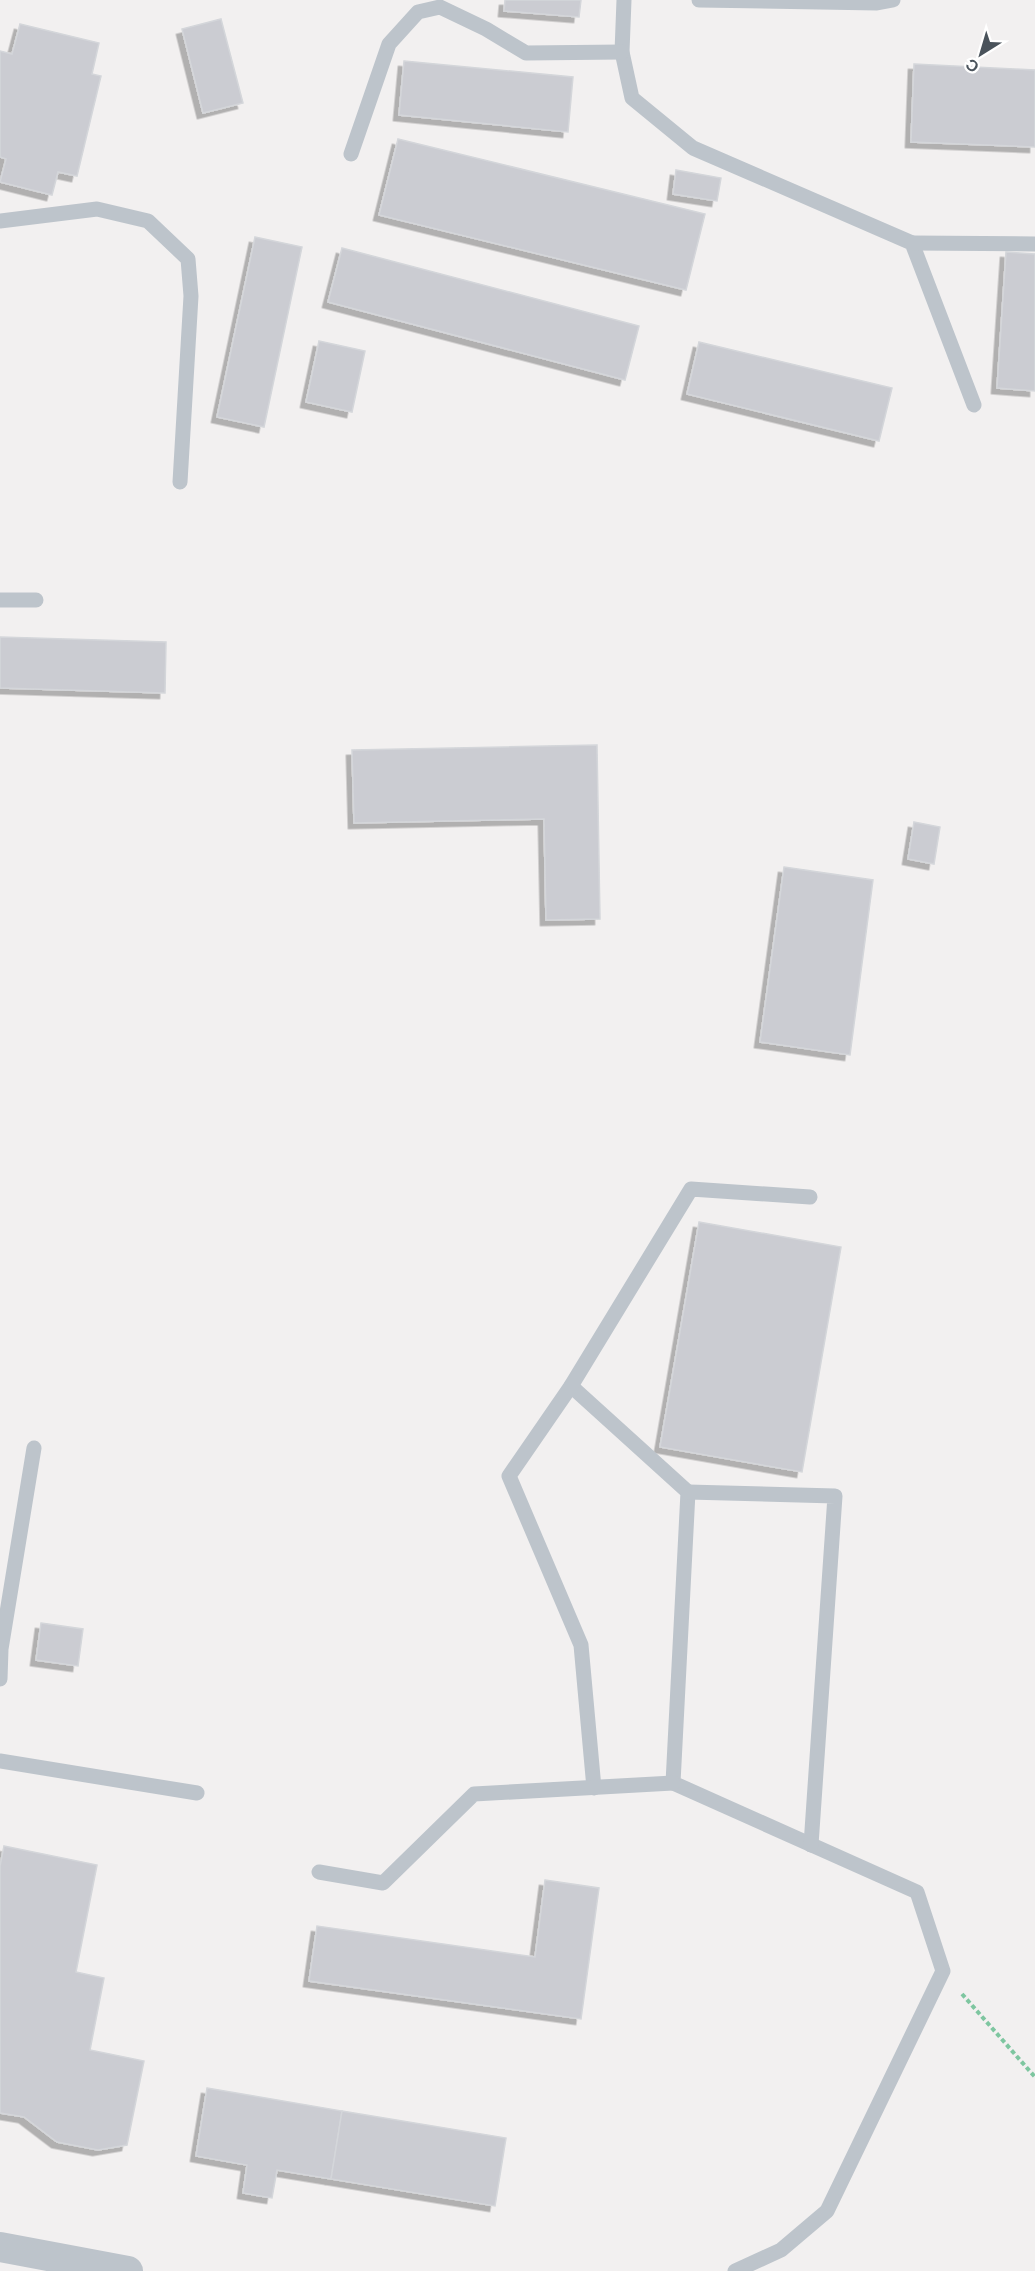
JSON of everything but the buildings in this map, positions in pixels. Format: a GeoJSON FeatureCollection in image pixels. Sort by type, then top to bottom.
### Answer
{"type":"FeatureCollection","features":[{"type":"Feature","properties":{"kind":"street"},"geometry":{"type":"LineString","coordinates":[[0,2247],[128,2271]]}},
{"type":"Feature","properties":{"kind":"lane"},"geometry":{"type":"LineString","coordinates":[[624,0],[622,52],[632,98],[693,148],[912,243],[1035,244]]}},
{"type":"Feature","properties":{"kind":"lane"},"geometry":{"type":"LineString","coordinates":[[699,0],[877,3],[893,0]]}},
{"type":"Feature","properties":{"kind":"lane"},"geometry":{"type":"LineString","coordinates":[[351,154],[389,44],[418,12],[440,7],[486,29],[526,53],[622,52]]}},
{"type":"Feature","properties":{"kind":"lane"},"geometry":{"type":"LineString","coordinates":[[0,221],[97,209],[147,221],[188,259],[191,296],[180,482]]}},
{"type":"Feature","properties":{"kind":"lane"},"geometry":{"type":"LineString","coordinates":[[912,243],[975,405]]}},
{"type":"Feature","properties":{"kind":"lane"},"geometry":{"type":"LineString","coordinates":[[0,600],[36,600]]}},
{"type":"Feature","properties":{"kind":"lane"},"geometry":{"type":"LineString","coordinates":[[594,1788],[581,1645],[509,1476],[571,1386],[691,1189],[810,1197]]}},
{"type":"Feature","properties":{"kind":"lane"},"geometry":{"type":"LineString","coordinates":[[571,1386],[688,1492],[835,1496],[811,1845]]}},
{"type":"Feature","properties":{"kind":"lane"},"geometry":{"type":"LineString","coordinates":[[0,1679],[1,1649],[34,1448]]}},
{"type":"Feature","properties":{"kind":"lane"},"geometry":{"type":"LineString","coordinates":[[673,1783],[688,1492]]}},
{"type":"Feature","properties":{"kind":"lane"},"geometry":{"type":"LineString","coordinates":[[0,1761],[197,1793]]}},
{"type":"Feature","properties":{"kind":"lane"},"geometry":{"type":"LineString","coordinates":[[319,1872],[383,1883],[474,1794],[673,1783],[917,1892],[943,1971],[827,2211],[781,2250],[735,2271]]}},
{"type":"Feature","properties":{"kind":"path"},"geometry":{"type":"LineString","coordinates":[[943,1971],[1035,2077]]}}]}
